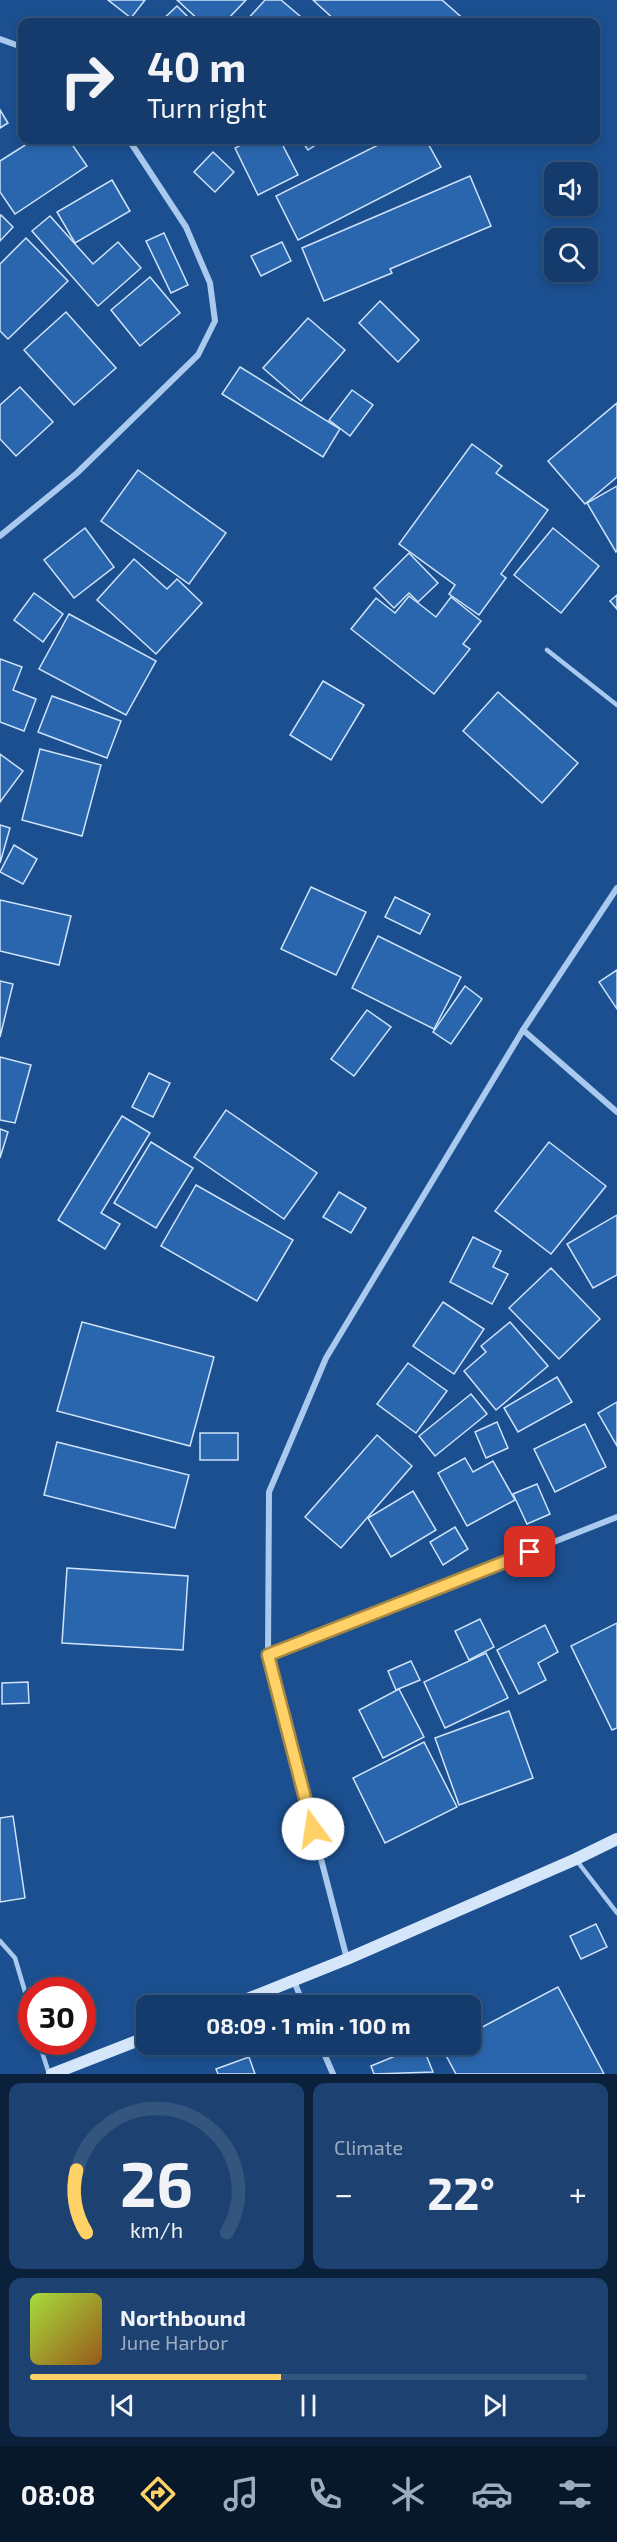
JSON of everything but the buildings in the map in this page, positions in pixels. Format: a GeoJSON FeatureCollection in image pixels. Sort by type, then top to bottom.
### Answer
{"type":"FeatureCollection","features":[{"type":"Feature","properties":{"kind":"main road"},"geometry":{"type":"LineString","coordinates":[[258,1995],[347,1959],[617,1839]]}},
{"type":"Feature","properties":{"kind":"main road"},"geometry":{"type":"LineString","coordinates":[[50,2074],[136,2041]]}},
{"type":"Feature","properties":{"kind":"street"},"geometry":{"type":"LineString","coordinates":[[0,39],[18,46]]}},
{"type":"Feature","properties":{"kind":"street"},"geometry":{"type":"LineString","coordinates":[[0,536],[77,473],[198,355],[215,321],[210,284],[186,227],[132,144]]}},
{"type":"Feature","properties":{"kind":"street"},"geometry":{"type":"LineString","coordinates":[[347,1959],[268,1655],[269,1492],[326,1358],[524,1030],[617,888]]}},
{"type":"Feature","properties":{"kind":"street"},"geometry":{"type":"LineString","coordinates":[[524,1030],[617,1112]]}},
{"type":"Feature","properties":{"kind":"street"},"geometry":{"type":"LineString","coordinates":[[268,1655],[617,1517]]}},
{"type":"Feature","properties":{"kind":"street"},"geometry":{"type":"LineString","coordinates":[[294,1981],[300,1995]]}},
{"type":"Feature","properties":{"kind":"street"},"geometry":{"type":"LineString","coordinates":[[325,2055],[333,2074]]}},
{"type":"Feature","properties":{"kind":"lane"},"geometry":{"type":"LineString","coordinates":[[547,650],[617,705]]}},
{"type":"Feature","properties":{"kind":"lane"},"geometry":{"type":"LineString","coordinates":[[576,1859],[617,1913]]}},
{"type":"Feature","properties":{"kind":"lane"},"geometry":{"type":"LineString","coordinates":[[0,1941],[15,1958],[21,1977]]}},
{"type":"Feature","properties":{"kind":"lane"},"geometry":{"type":"LineString","coordinates":[[43,2055],[50,2074]]}},
{"type":"Feature","properties":{"kind":"route"},"geometry":{"type":"LineString","coordinates":[[313,1829],[268,1655],[530,1552]]}}]}
